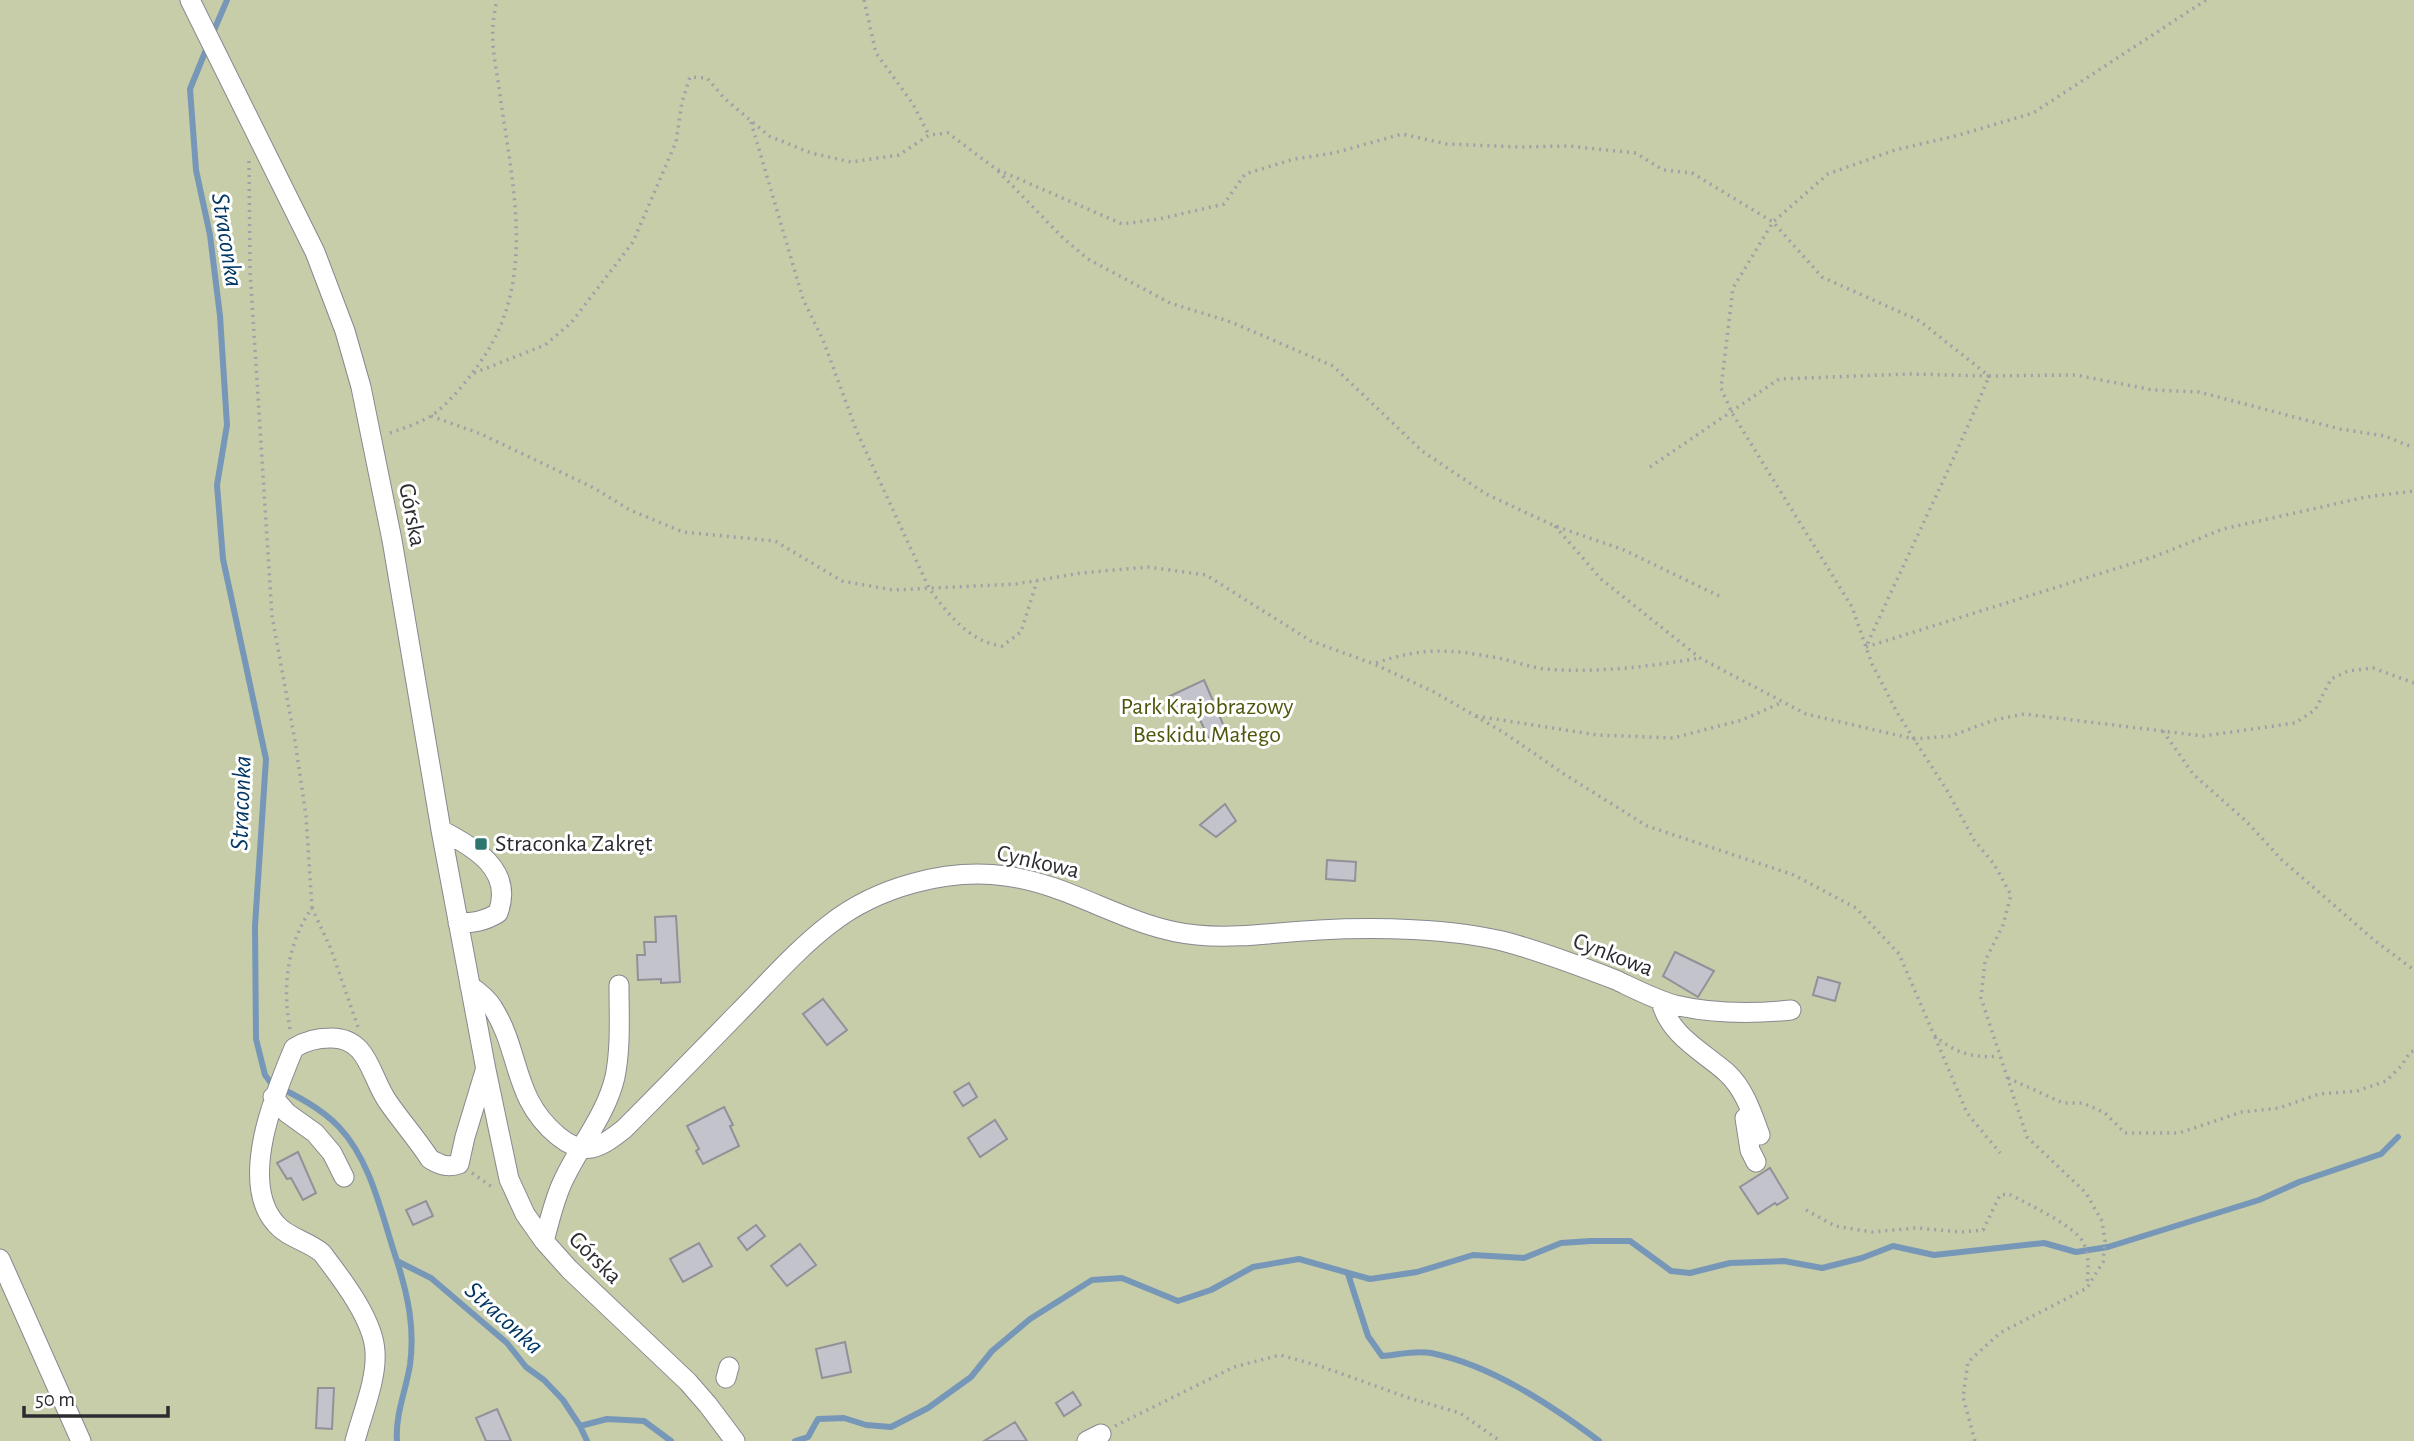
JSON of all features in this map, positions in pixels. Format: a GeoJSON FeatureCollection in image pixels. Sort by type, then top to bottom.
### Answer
{"type":"FeatureCollection","features":[{"type":"Feature","properties":{"kind":"street","name":"Górska"},"geometry":{"type":"LineString","coordinates":[[190,0],[320,265],[345,331],[361,387],[392,540],[441,830],[502,1154],[519,1201],[544,1241],[569,1269],[688,1382],[735,1441]]}},
{"type":"Feature","properties":{"kind":"street"},"geometry":{"type":"LineString","coordinates":[[441,830],[463,841],[484,857],[499,877],[503,889],[498,913],[477,923],[458,923]]}},
{"type":"Feature","properties":{"kind":"street","name":"Cynkowa"},"geometry":{"type":"LineString","coordinates":[[582,1150],[609,1142],[624,1129],[830,924],[854,908],[878,897],[909,885],[947,876],[982,874],[1024,879],[1068,892],[1150,926],[1198,935],[1226,936],[1322,929],[1391,930],[1494,940],[1532,950],[1613,979],[1661,1001],[1688,1007],[1758,1013],[1791,1010]]}},
{"type":"Feature","properties":{"kind":"street"},"geometry":{"type":"LineString","coordinates":[[544,1241],[564,1179],[582,1150],[614,1079],[620,1043],[619,985]]}},
{"type":"Feature","properties":{"kind":"street"},"geometry":{"type":"LineString","coordinates":[[470,986],[494,1008],[525,1094],[537,1115],[570,1146],[582,1150]]}},
{"type":"Feature","properties":{"kind":"street"},"geometry":{"type":"LineString","coordinates":[[1661,1001],[1664,1014],[1684,1038],[1728,1073],[1742,1093],[1760,1135]]}},
{"type":"Feature","properties":{"kind":"street"},"geometry":{"type":"LineString","coordinates":[[355,1441],[373,1374],[375,1352],[372,1335],[365,1318],[322,1253],[278,1227],[267,1211],[261,1188],[260,1174],[273,1097],[294,1048],[313,1039],[341,1038],[358,1046],[366,1056],[386,1100],[430,1159],[450,1167],[459,1164]]}},
{"type":"Feature","properties":{"kind":"street","name":"Górska"},"geometry":{"type":"LineString","coordinates":[[459,1164],[486,1070]]}},
{"type":"Feature","properties":{"kind":"street"},"geometry":{"type":"LineString","coordinates":[[1742,1093],[1750,1150],[1756,1162]]}},
{"type":"Feature","properties":{"kind":"street"},"geometry":{"type":"LineString","coordinates":[[273,1097],[287,1113],[315,1133],[332,1153],[344,1177]]}},
{"type":"Feature","properties":{"kind":"street"},"geometry":{"type":"LineString","coordinates":[[0,1259],[81,1441]]}},
{"type":"Feature","properties":{"kind":"path"},"geometry":{"type":"LineString","coordinates":[[372,440],[431,416],[474,373],[491,347],[512,292],[516,256],[516,216],[491,43],[497,0]]}},
{"type":"Feature","properties":{"kind":"path"},"geometry":{"type":"LineString","coordinates":[[864,0],[876,53],[913,104],[929,135]]}},
{"type":"Feature","properties":{"kind":"path"},"geometry":{"type":"LineString","coordinates":[[1975,1441],[1964,1397],[1968,1362],[2000,1333],[2087,1288],[2103,1262],[2105,1241],[2102,1221],[2086,1193],[2027,1137],[1981,998],[1985,961],[2003,925],[2011,895],[1994,864],[1973,840],[1948,792],[1898,714],[1872,664],[1852,607],[1732,413],[1721,388],[1733,288],[1773,222],[1828,174],[1895,150],[2033,113],[2206,0]]}},
{"type":"Feature","properties":{"kind":"path"},"geometry":{"type":"LineString","coordinates":[[474,373],[545,345],[571,323],[633,242],[677,142],[682,102],[690,77],[707,78],[724,98],[769,135],[811,153],[851,162],[899,155],[929,135],[948,133],[996,169],[1063,238],[1088,259],[1170,303],[1231,322],[1333,366],[1422,451],[1486,494],[1555,526],[1623,550],[1719,596]]}},
{"type":"Feature","properties":{"kind":"path"},"geometry":{"type":"LineString","coordinates":[[750,120],[803,299],[823,340],[857,432],[929,588],[965,631],[989,645],[1002,646],[1021,632],[1037,581]]}},
{"type":"Feature","properties":{"kind":"path"},"geometry":{"type":"LineString","coordinates":[[996,169],[1122,225],[1224,204],[1244,174],[1294,159],[1334,153],[1402,134],[1447,144],[1568,146],[1636,153],[1663,170],[1692,173],[1773,222],[1822,277],[1920,321],[1989,376]]}},
{"type":"Feature","properties":{"kind":"path"},"geometry":{"type":"LineString","coordinates":[[248,156],[250,271],[272,616],[306,816],[312,908],[331,949],[366,1056]]}},
{"type":"Feature","properties":{"kind":"path"},"geometry":{"type":"LineString","coordinates":[[1650,467],[1779,379],[1909,374],[2076,375],[2153,390],[2199,392],[2340,429],[2385,436],[2414,448]]}},
{"type":"Feature","properties":{"kind":"path"},"geometry":{"type":"LineString","coordinates":[[1866,647],[1909,549],[1957,454],[1989,376]]}},
{"type":"Feature","properties":{"kind":"path"},"geometry":{"type":"LineString","coordinates":[[431,416],[504,444],[594,488],[631,510],[682,532],[775,541],[842,580],[893,590],[1016,584],[1082,573],[1148,567],[1206,575],[1311,641],[1374,664],[1434,692],[1647,826],[1794,875],[1856,908],[1899,954],[1967,1113],[2000,1153]]}},
{"type":"Feature","properties":{"kind":"path"},"geometry":{"type":"LineString","coordinates":[[1866,647],[2156,556],[2223,529],[2366,497],[2414,491]]}},
{"type":"Feature","properties":{"kind":"path"},"geometry":{"type":"LineString","coordinates":[[1555,526],[1601,579],[1700,658],[1806,714],[1914,739],[1951,736],[1994,720],[2024,714],[2203,736],[2295,723],[2315,710],[2331,679],[2348,671],[2373,668],[2414,683]]}},
{"type":"Feature","properties":{"kind":"path"},"geometry":{"type":"LineString","coordinates":[[1374,664],[1402,654],[1444,650],[1499,658],[1540,668],[1579,671],[1650,667],[1700,658]]}},
{"type":"Feature","properties":{"kind":"path"},"geometry":{"type":"LineString","coordinates":[[1474,715],[1597,735],[1673,738],[1742,720],[1783,702]]}},
{"type":"Feature","properties":{"kind":"path"},"geometry":{"type":"LineString","coordinates":[[2163,731],[2193,774],[2246,821],[2282,860],[2364,932],[2414,970]]}},
{"type":"Feature","properties":{"kind":"path"},"geometry":{"type":"LineString","coordinates":[[294,1048],[287,1013],[290,957],[294,939],[312,908]]}},
{"type":"Feature","properties":{"kind":"path"},"geometry":{"type":"LineString","coordinates":[[1934,1035],[1944,1044],[1979,1059],[2000,1056]]}},
{"type":"Feature","properties":{"kind":"path"},"geometry":{"type":"LineString","coordinates":[[2008,1078],[2063,1103],[2083,1103],[2105,1113],[2125,1133],[2179,1133],[2242,1112],[2279,1108],[2319,1094],[2357,1091],[2386,1081],[2402,1065],[2410,1052],[2414,1051]]}},
{"type":"Feature","properties":{"kind":"path"},"geometry":{"type":"LineString","coordinates":[[459,1164],[519,1201]]}},
{"type":"Feature","properties":{"kind":"path"},"geometry":{"type":"LineString","coordinates":[[1806,1210],[1835,1226],[1872,1232],[1916,1228],[1962,1232],[1983,1230],[2000,1195],[2009,1194],[2061,1222],[2082,1240],[2089,1262],[2087,1288]]}},
{"type":"Feature","properties":{"kind":"path"},"geometry":{"type":"LineString","coordinates":[[1094,1437],[1234,1367],[1280,1355],[1460,1413],[1500,1441]]}},
{"type":"Feature","properties":{"kind":"green space","name":"Park Krajobrazowy Beskidu Małego"},"geometry":{"type":"Polygon","coordinates":[[[0,0],[2414,0],[2414,1441],[0,1441],[0,0]]]}},
{"type":"Feature","properties":{"kind":"building"},"geometry":{"type":"Polygon","coordinates":[[[1204,680],[1226,731],[1209,739],[1195,709],[1181,716],[1168,697],[1204,680]]]}},
{"type":"Feature","properties":{"kind":"building"},"geometry":{"type":"Polygon","coordinates":[[[1225,804],[1236,821],[1216,837],[1200,825],[1225,804]]]}},
{"type":"Feature","properties":{"kind":"building"},"geometry":{"type":"Polygon","coordinates":[[[1327,860],[1356,862],[1355,881],[1326,879],[1327,860]]]}},
{"type":"Feature","properties":{"kind":"building"},"geometry":{"type":"Polygon","coordinates":[[[676,916],[680,982],[638,980],[637,955],[645,955],[644,942],[656,942],[655,917],[676,916]]]}},
{"type":"Feature","properties":{"kind":"building"},"geometry":{"type":"Polygon","coordinates":[[[1675,952],[1714,971],[1698,997],[1663,976],[1675,952]]]}},
{"type":"Feature","properties":{"kind":"building"},"geometry":{"type":"Polygon","coordinates":[[[1818,977],[1840,983],[1835,1001],[1813,995],[1818,977]]]}},
{"type":"Feature","properties":{"kind":"building"},"geometry":{"type":"Polygon","coordinates":[[[823,999],[847,1030],[827,1045],[803,1014],[823,999]]]}},
{"type":"Feature","properties":{"kind":"building"},"geometry":{"type":"Polygon","coordinates":[[[969,1083],[977,1097],[963,1106],[954,1092],[969,1083]]]}},
{"type":"Feature","properties":{"kind":"building"},"geometry":{"type":"Polygon","coordinates":[[[724,1107],[739,1146],[703,1164],[696,1151],[699,1149],[687,1126],[724,1107]]]}},
{"type":"Feature","properties":{"kind":"building"},"geometry":{"type":"Polygon","coordinates":[[[995,1120],[1007,1139],[980,1157],[968,1138],[995,1120]]]}},
{"type":"Feature","properties":{"kind":"building"},"geometry":{"type":"Polygon","coordinates":[[[298,1152],[316,1193],[303,1200],[291,1178],[287,1179],[277,1163],[298,1152]]]}},
{"type":"Feature","properties":{"kind":"building"},"geometry":{"type":"Polygon","coordinates":[[[1770,1168],[1788,1198],[1758,1214],[1740,1187],[1770,1168]]]}},
{"type":"Feature","properties":{"kind":"building"},"geometry":{"type":"Polygon","coordinates":[[[426,1201],[433,1216],[413,1225],[406,1210],[426,1201]]]}},
{"type":"Feature","properties":{"kind":"building"},"geometry":{"type":"Polygon","coordinates":[[[756,1225],[765,1236],[747,1250],[738,1238],[756,1225]]]}},
{"type":"Feature","properties":{"kind":"building"},"geometry":{"type":"Polygon","coordinates":[[[699,1243],[712,1266],[683,1282],[670,1259],[699,1243]]]}},
{"type":"Feature","properties":{"kind":"building"},"geometry":{"type":"Polygon","coordinates":[[[800,1244],[816,1265],[787,1286],[771,1266],[800,1244]]]}},
{"type":"Feature","properties":{"kind":"building"},"geometry":{"type":"Polygon","coordinates":[[[845,1342],[851,1372],[822,1378],[816,1349],[845,1342]]]}},
{"type":"Feature","properties":{"kind":"building"},"geometry":{"type":"Polygon","coordinates":[[[318,1388],[334,1388],[332,1429],[316,1428],[318,1388]]]}},
{"type":"Feature","properties":{"kind":"building"},"geometry":{"type":"Polygon","coordinates":[[[1073,1392],[1081,1405],[1064,1416],[1056,1403],[1073,1392]]]}},
{"type":"Feature","properties":{"kind":"building"},"geometry":{"type":"Polygon","coordinates":[[[497,1409],[511,1441],[486,1441],[476,1418],[497,1409]]]}},
{"type":"Feature","properties":{"kind":"building"},"geometry":{"type":"Polygon","coordinates":[[[1015,1422],[1027,1441],[984,1441],[1015,1422]]]}},
{"type":"Feature","properties":{"kind":"waterway","name":"Straconka"},"geometry":{"type":"LineString","coordinates":[[212,35],[227,0]]}},
{"type":"Feature","properties":{"kind":"waterway","name":"Straconka"},"geometry":{"type":"LineString","coordinates":[[208,45],[190,89],[196,170],[210,235],[220,316],[227,425],[217,485],[223,559],[266,759],[255,926],[256,1039],[265,1075],[271,1083],[324,1114],[350,1141],[368,1173],[397,1261],[431,1278],[507,1343],[526,1367],[544,1380],[563,1400],[587,1441]]}},
{"type":"Feature","properties":{"kind":"waterway"},"geometry":{"type":"LineString","coordinates":[[795,1441],[808,1437],[818,1419],[844,1418],[866,1425],[891,1427],[928,1408],[971,1377],[992,1351],[1030,1319],[1092,1280],[1122,1278],[1178,1301],[1211,1290],[1253,1267],[1299,1259],[1370,1279],[1417,1272],[1473,1255],[1524,1258],[1561,1243],[1591,1241],[1630,1241],[1671,1271],[1690,1273],[1730,1263],[1784,1261],[1822,1268],[1862,1258],[1893,1246],[1934,1255],[2044,1243],[2076,1252],[2108,1247],[2259,1200],[2299,1182],[2381,1154],[2398,1137]]}},
{"type":"Feature","properties":{"kind":"waterway"},"geometry":{"type":"LineString","coordinates":[[397,1261],[407,1300],[412,1338],[410,1365],[399,1412],[397,1441]]}},
{"type":"Feature","properties":{"kind":"waterway"},"geometry":{"type":"LineString","coordinates":[[1348,1274],[1368,1336],[1382,1356],[1425,1352],[1476,1367],[1541,1400],[1599,1441]]}},
{"type":"Feature","properties":{"kind":"waterway"},"geometry":{"type":"LineString","coordinates":[[580,1426],[607,1419],[644,1421],[671,1441]]}},
{"type":"Feature","properties":{"kind":"place","name":"Straconka Zakręt"},"geometry":{"type":"Point","coordinates":[481,844]}}]}
